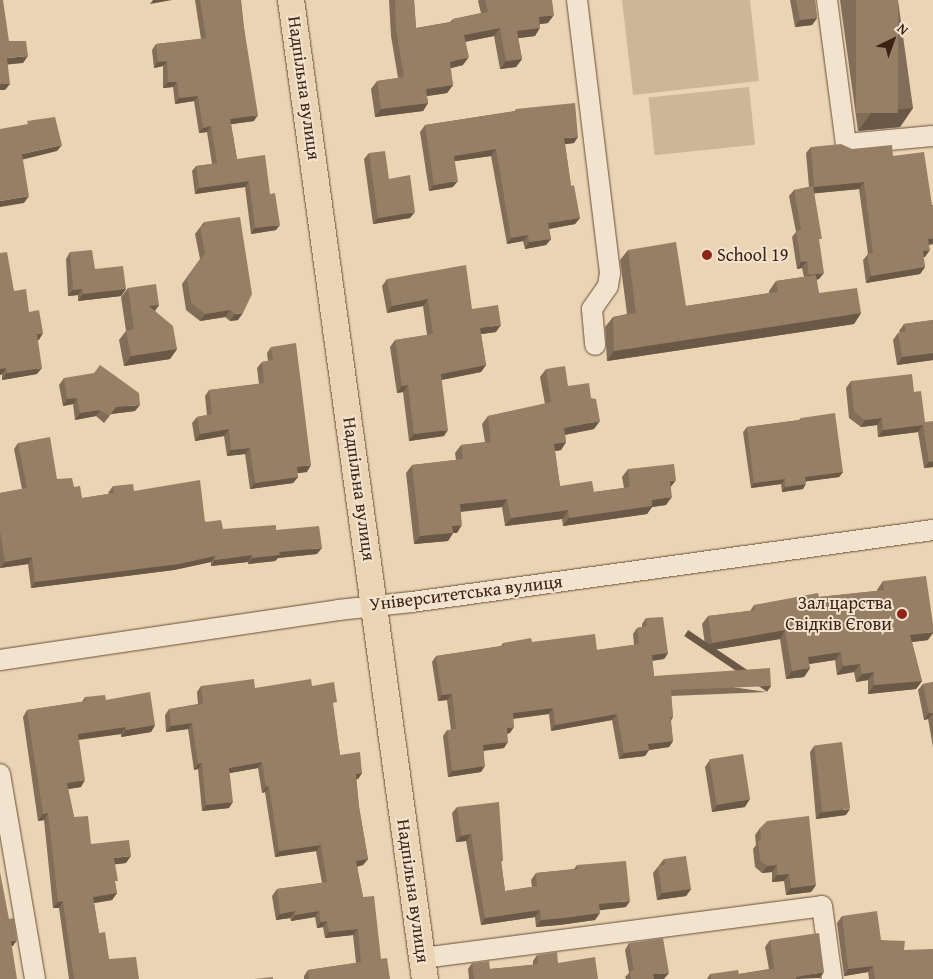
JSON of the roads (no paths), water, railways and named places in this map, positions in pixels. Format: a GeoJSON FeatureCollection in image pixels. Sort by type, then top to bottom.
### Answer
{"type":"FeatureCollection","features":[{"type":"Feature","properties":{"kind":"main road","name":"Надпільна вулиця"},"geometry":{"type":"LineString","coordinates":[[291,0],[424,969]]}},
{"type":"Feature","properties":{"kind":"street"},"geometry":{"type":"LineString","coordinates":[[577,0],[610,273],[608,286],[592,309],[595,345]]}},
{"type":"Feature","properties":{"kind":"street"},"geometry":{"type":"LineString","coordinates":[[827,0],[846,144],[933,136]]}},
{"type":"Feature","properties":{"kind":"street","name":"Університетська вулиця"},"geometry":{"type":"LineString","coordinates":[[0,660],[374,606],[933,530]]}},
{"type":"Feature","properties":{"kind":"street"},"geometry":{"type":"LineString","coordinates":[[0,774],[35,979]]}},
{"type":"Feature","properties":{"kind":"street"},"geometry":{"type":"LineString","coordinates":[[424,969],[822,906],[832,979]]}},
{"type":"Feature","properties":{"kind":"place","name":"School 19"},"geometry":{"type":"Point","coordinates":[707,255]}},
{"type":"Feature","properties":{"kind":"place","name":"Зал царства Свідків Єгови"},"geometry":{"type":"Point","coordinates":[902,614]}}]}
